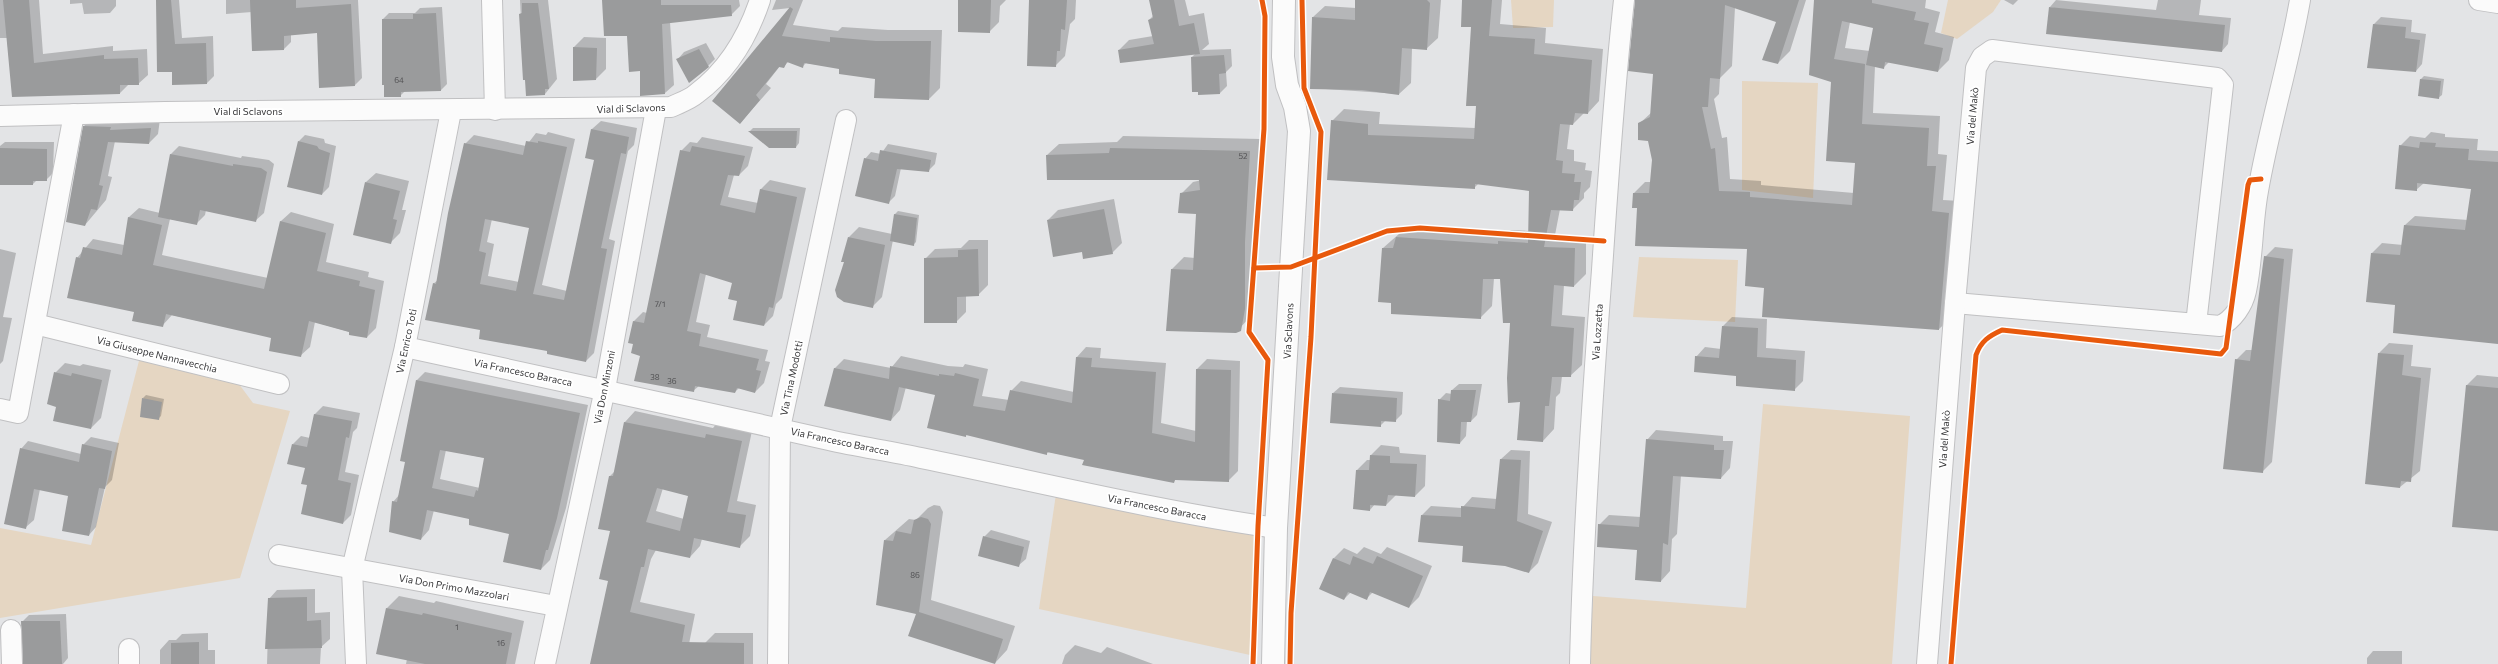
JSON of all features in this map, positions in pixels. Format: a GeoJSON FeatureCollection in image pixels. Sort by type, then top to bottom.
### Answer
{"type":"FeatureCollection","features":[{"type":"Feature","properties":{"kind":"street"},"geometry":{"type":"LineString","coordinates":[[492,0],[495,110]]}},
{"type":"Feature","properties":{"kind":"street","name":"Vial di Sclavons"},"geometry":{"type":"LineString","coordinates":[[0,116],[74,114],[656,109],[671,107],[696,95],[720,74],[734,54],[754,19],[760,0]]}},
{"type":"Feature","properties":{"kind":"street","name":"Via Sclavons"},"geometry":{"type":"LineString","coordinates":[[1273,664],[1276,528],[1299,131],[1295,106],[1286,85],[1284,57],[1284,0]]}},
{"type":"Feature","properties":{"kind":"street","name":"Via Lozzetta"},"geometry":{"type":"LineString","coordinates":[[1580,664],[1582,574],[1594,371],[1616,66],[1624,0]]}},
{"type":"Feature","properties":{"kind":"street"},"geometry":{"type":"LineString","coordinates":[[1955,303],[2220,326],[2228,322],[2235,315],[2246,292],[2258,190],[2292,43],[2300,0]]}},
{"type":"Feature","properties":{"kind":"street"},"geometry":{"type":"LineString","coordinates":[[2479,0],[2498,3]]}},
{"type":"Feature","properties":{"kind":"street","name":"Via del Makò"},"geometry":{"type":"LineString","coordinates":[[1927,664],[1955,303],[1976,68],[1982,57],[1992,50],[2217,78],[2223,85],[2196,324]]}},
{"type":"Feature","properties":{"kind":"street","name":"Via Don Minzoni"},"geometry":{"type":"LineString","coordinates":[[545,664],[556,606],[605,389],[656,109]]}},
{"type":"Feature","properties":{"kind":"street","name":"Via Enrico Toti"},"geometry":{"type":"LineString","coordinates":[[352,569],[405,348],[451,111]]}},
{"type":"Feature","properties":{"kind":"street"},"geometry":{"type":"LineString","coordinates":[[0,409],[18,413],[74,114]]}},
{"type":"Feature","properties":{"kind":"street","name":"Via Tina Modotti"},"geometry":{"type":"LineString","coordinates":[[778,664],[780,428],[846,120]]}},
{"type":"Feature","properties":{"kind":"street","name":"Via Giuseppe Nannavecchia"},"geometry":{"type":"LineString","coordinates":[[35,324],[280,384]]}},
{"type":"Feature","properties":{"kind":"street","name":"Via Francesco Baracca"},"geometry":{"type":"LineString","coordinates":[[405,348],[605,389],[780,428],[830,441],[921,458],[1066,490],[1223,520],[1276,528]]}},
{"type":"Feature","properties":{"kind":"street","name":"Via Don Primo Mazzolari"},"geometry":{"type":"LineString","coordinates":[[279,555],[556,606]]}},
{"type":"Feature","properties":{"kind":"street"},"geometry":{"type":"LineString","coordinates":[[352,569],[356,664]]}},
{"type":"Feature","properties":{"kind":"street"},"geometry":{"type":"LineString","coordinates":[[11,630],[12,664]]}},
{"type":"Feature","properties":{"kind":"shaded area"},"geometry":{"type":"Polygon","coordinates":[[[1511,0],[1554,0],[1553,27],[1513,28],[1511,0]]]}},
{"type":"Feature","properties":{"kind":"shaded area"},"geometry":{"type":"Polygon","coordinates":[[[1948,0],[2001,0],[1993,12],[1957,39],[1941,33],[1948,0]]]}},
{"type":"Feature","properties":{"kind":"shaded area"},"geometry":{"type":"Polygon","coordinates":[[[1742,81],[1818,83],[1813,198],[1742,190],[1742,81]]]}},
{"type":"Feature","properties":{"kind":"shaded area"},"geometry":{"type":"Polygon","coordinates":[[[1639,257],[1738,260],[1735,322],[1633,317],[1639,257]]]}},
{"type":"Feature","properties":{"kind":"shaded area"},"geometry":{"type":"Polygon","coordinates":[[[140,357],[233,376],[253,403],[290,411],[240,578],[0,618],[0,528],[91,545],[140,357]]]}},
{"type":"Feature","properties":{"kind":"shaded area"},"geometry":{"type":"Polygon","coordinates":[[[1763,404],[1910,416],[1892,664],[1589,664],[1593,596],[1746,608],[1763,404]]]}},
{"type":"Feature","properties":{"kind":"shaded area"},"geometry":{"type":"Polygon","coordinates":[[[1056,494],[1255,530],[1250,655],[1039,609],[1056,494]]]}},
{"type":"Feature","properties":{"kind":"building"},"geometry":{"type":"Polygon","coordinates":[[[3,0],[29,0],[34,63],[104,55],[104,59],[138,58],[139,85],[120,85],[120,94],[12,97],[3,0]]]}},
{"type":"Feature","properties":{"kind":"building"},"geometry":{"type":"Polygon","coordinates":[[[156,0],[171,0],[175,44],[206,43],[207,84],[172,85],[172,72],[157,72],[156,0]]]}},
{"type":"Feature","properties":{"kind":"building"},"geometry":{"type":"Polygon","coordinates":[[[250,0],[296,0],[296,8],[351,4],[355,86],[319,88],[317,33],[284,36],[284,50],[252,51],[250,0]]]}},
{"type":"Feature","properties":{"kind":"building"},"geometry":{"type":"Polygon","coordinates":[[[602,0],[661,0],[661,5],[731,5],[732,16],[662,24],[665,94],[640,96],[640,71],[629,72],[627,36],[604,36],[602,0]]]}},
{"type":"Feature","properties":{"kind":"building"},"geometry":{"type":"Polygon","coordinates":[[[958,0],[991,0],[990,33],[958,32],[958,0]]]}},
{"type":"Feature","properties":{"kind":"building"},"geometry":{"type":"Polygon","coordinates":[[[1029,0],[1067,0],[1065,30],[1061,29],[1060,51],[1057,51],[1056,67],[1027,66],[1029,0]]]}},
{"type":"Feature","properties":{"kind":"building"},"geometry":{"type":"Polygon","coordinates":[[[1149,0],[1174,0],[1179,26],[1194,23],[1200,54],[1120,63],[1118,50],[1154,44],[1148,20],[1153,18],[1149,0]]]}},
{"type":"Feature","properties":{"kind":"building"},"geometry":{"type":"Polygon","coordinates":[[[1355,0],[1427,0],[1430,3],[1427,50],[1402,48],[1399,95],[1362,90],[1310,89],[1312,17],[1355,20],[1355,0]]]}},
{"type":"Feature","properties":{"kind":"building"},"geometry":{"type":"Polygon","coordinates":[[[1462,0],[1492,0],[1489,36],[1535,39],[1534,54],[1592,60],[1588,114],[1575,113],[1573,125],[1560,124],[1556,160],[1563,161],[1562,173],[1575,174],[1574,182],[1581,182],[1579,200],[1574,200],[1573,211],[1551,210],[1544,247],[1575,248],[1574,287],[1554,285],[1551,326],[1574,328],[1571,377],[1552,377],[1549,406],[1545,406],[1543,442],[1517,440],[1520,402],[1508,403],[1507,378],[1510,323],[1503,323],[1500,279],[1483,279],[1481,319],[1391,314],[1391,303],[1378,302],[1382,248],[1393,248],[1396,237],[1498,244],[1498,241],[1528,243],[1529,191],[1475,184],[1475,189],[1327,180],[1331,120],[1368,124],[1368,135],[1474,139],[1476,106],[1466,106],[1471,27],[1461,27],[1462,0]]]}},
{"type":"Feature","properties":{"kind":"building"},"geometry":{"type":"Polygon","coordinates":[[[1635,0],[1799,0],[1778,64],[1762,60],[1776,22],[1725,5],[1720,79],[1710,78],[1708,107],[1702,107],[1711,149],[1715,148],[1719,191],[1750,192],[1750,197],[1852,205],[1855,163],[1826,161],[1831,82],[1809,75],[1814,0],[1872,0],[1872,3],[1916,12],[1914,20],[1929,23],[1924,44],[1943,48],[1938,72],[1885,62],[1884,69],[1866,65],[1873,28],[1842,21],[1834,59],[1865,64],[1862,124],[1929,128],[1927,166],[1936,166],[1932,211],[1949,213],[1939,330],[1762,317],[1764,288],[1745,286],[1747,249],[1635,246],[1637,208],[1632,208],[1633,193],[1649,193],[1652,160],[1648,141],[1638,140],[1638,123],[1650,117],[1653,74],[1628,71],[1635,0]]]}},
{"type":"Feature","properties":{"kind":"building"},"geometry":{"type":"Polygon","coordinates":[[[522,3],[538,3],[549,89],[545,89],[545,95],[526,96],[525,80],[523,80],[519,14],[522,13],[522,3]]]}},
{"type":"Feature","properties":{"kind":"building"},"geometry":{"type":"Polygon","coordinates":[[[790,7],[793,9],[782,36],[830,42],[830,37],[876,41],[931,41],[929,100],[874,98],[875,79],[839,74],[839,69],[804,63],[803,68],[787,62],[784,68],[779,67],[756,95],[760,100],[740,124],[712,101],[790,7]]]}},
{"type":"Feature","properties":{"kind":"building"},"geometry":{"type":"Polygon","coordinates":[[[2049,7],[2225,25],[2222,52],[2046,34],[2049,7]]]}},
{"type":"Feature","properties":{"kind":"building"},"geometry":{"type":"Polygon","coordinates":[[[436,13],[441,91],[401,92],[401,97],[384,97],[384,85],[382,85],[382,19],[413,19],[413,14],[436,13]]]}},
{"type":"Feature","properties":{"kind":"building"},"geometry":{"type":"Polygon","coordinates":[[[2373,24],[2406,27],[2405,38],[2420,40],[2416,72],[2367,68],[2373,24]]]}},
{"type":"Feature","properties":{"kind":"building"},"geometry":{"type":"Polygon","coordinates":[[[573,47],[597,48],[596,80],[573,81],[573,47]]]}},
{"type":"Feature","properties":{"kind":"building"},"geometry":{"type":"Polygon","coordinates":[[[699,49],[709,67],[689,83],[676,59],[699,49]]]}},
{"type":"Feature","properties":{"kind":"building"},"geometry":{"type":"Polygon","coordinates":[[[1224,55],[1226,73],[1219,74],[1220,94],[1198,95],[1198,92],[1192,92],[1191,57],[1224,55]]]}},
{"type":"Feature","properties":{"kind":"building"},"geometry":{"type":"Polygon","coordinates":[[[2420,79],[2441,81],[2439,99],[2418,96],[2420,79]]]}},
{"type":"Feature","properties":{"kind":"building"},"geometry":{"type":"Polygon","coordinates":[[[83,126],[111,127],[110,130],[151,128],[149,144],[108,142],[99,185],[103,186],[97,210],[91,209],[85,226],[66,222],[83,126]]]}},
{"type":"Feature","properties":{"kind":"building"},"geometry":{"type":"Polygon","coordinates":[[[591,129],[629,137],[626,154],[621,153],[601,248],[607,249],[586,362],[547,354],[547,351],[479,339],[480,330],[425,320],[433,283],[436,284],[448,213],[464,143],[523,155],[526,141],[538,143],[538,141],[567,147],[533,294],[564,300],[594,160],[585,158],[591,129]],[[485,219],[479,251],[486,253],[480,284],[516,291],[529,228],[485,219]]]}},
{"type":"Feature","properties":{"kind":"building"},"geometry":{"type":"Polygon","coordinates":[[[748,131],[797,131],[796,148],[769,148],[748,131]]]}},
{"type":"Feature","properties":{"kind":"building"},"geometry":{"type":"Polygon","coordinates":[[[298,141],[317,146],[319,149],[330,153],[322,195],[287,187],[298,141]]]}},
{"type":"Feature","properties":{"kind":"building"},"geometry":{"type":"Polygon","coordinates":[[[2420,142],[2436,143],[2435,147],[2469,149],[2468,160],[2498,162],[2498,344],[2393,333],[2395,305],[2366,302],[2371,253],[2400,255],[2404,225],[2465,230],[2471,189],[2417,183],[2417,191],[2395,189],[2399,145],[2419,148],[2420,142]]]}},
{"type":"Feature","properties":{"kind":"building"},"geometry":{"type":"Polygon","coordinates":[[[692,146],[745,156],[739,176],[728,175],[720,205],[755,213],[760,189],[797,197],[773,308],[769,307],[764,326],[733,320],[737,301],[728,299],[732,283],[700,273],[687,331],[701,334],[699,346],[759,359],[756,370],[761,371],[755,393],[737,388],[735,393],[695,386],[694,392],[634,381],[640,356],[631,353],[633,344],[628,343],[633,321],[644,323],[680,150],[690,152],[692,146]]]}},
{"type":"Feature","properties":{"kind":"building"},"geometry":{"type":"Polygon","coordinates":[[[0,148],[47,149],[47,181],[33,181],[33,185],[0,185],[0,148]]]}},
{"type":"Feature","properties":{"kind":"building"},"geometry":{"type":"Polygon","coordinates":[[[1110,148],[1250,151],[1245,242],[1245,309],[1241,331],[1236,333],[1166,331],[1171,269],[1193,270],[1196,214],[1178,213],[1180,193],[1200,190],[1199,180],[1047,180],[1046,155],[1109,153],[1110,148]]]}},
{"type":"Feature","properties":{"kind":"building"},"geometry":{"type":"Polygon","coordinates":[[[880,150],[931,160],[929,172],[897,169],[889,204],[855,196],[864,158],[878,161],[880,150]]]}},
{"type":"Feature","properties":{"kind":"building"},"geometry":{"type":"Polygon","coordinates":[[[170,154],[233,166],[233,164],[261,168],[267,172],[256,222],[200,210],[197,225],[158,217],[170,154]]]}},
{"type":"Feature","properties":{"kind":"building"},"geometry":{"type":"Polygon","coordinates":[[[365,182],[400,191],[393,219],[397,220],[391,244],[353,235],[365,182]]]}},
{"type":"Feature","properties":{"kind":"building"},"geometry":{"type":"Polygon","coordinates":[[[1104,209],[1113,254],[1083,259],[1082,252],[1053,257],[1047,220],[1104,209]]]}},
{"type":"Feature","properties":{"kind":"building"},"geometry":{"type":"Polygon","coordinates":[[[894,214],[917,218],[914,246],[890,241],[894,214]]]}},
{"type":"Feature","properties":{"kind":"building"},"geometry":{"type":"Polygon","coordinates":[[[128,217],[162,225],[153,265],[264,289],[280,221],[326,233],[317,271],[360,281],[359,286],[375,290],[367,338],[349,335],[349,332],[309,321],[301,357],[269,351],[271,338],[166,314],[163,327],[132,321],[134,312],[67,298],[76,257],[80,258],[83,247],[122,255],[128,217]]]}},
{"type":"Feature","properties":{"kind":"building"},"geometry":{"type":"Polygon","coordinates":[[[848,237],[885,245],[873,308],[844,302],[837,297],[835,290],[844,262],[841,262],[848,237]]]}},
{"type":"Feature","properties":{"kind":"building"},"geometry":{"type":"Polygon","coordinates":[[[978,249],[979,296],[957,297],[957,323],[924,323],[924,258],[958,257],[958,250],[978,249]]]}},
{"type":"Feature","properties":{"kind":"building"},"geometry":{"type":"Polygon","coordinates":[[[2264,256],[2284,259],[2263,473],[2223,469],[2235,359],[2250,361],[2264,256]]]}},
{"type":"Feature","properties":{"kind":"building"},"geometry":{"type":"Polygon","coordinates":[[[1722,326],[1758,328],[1757,357],[1796,360],[1795,391],[1736,386],[1736,376],[1694,372],[1695,356],[1719,358],[1722,326]]]}},
{"type":"Feature","properties":{"kind":"building"},"geometry":{"type":"Polygon","coordinates":[[[2378,353],[2404,355],[2402,375],[2421,378],[2411,482],[2401,481],[2400,488],[2365,484],[2378,353]]]}},
{"type":"Feature","properties":{"kind":"building"},"geometry":{"type":"Polygon","coordinates":[[[1076,357],[1092,358],[1091,367],[1156,372],[1152,433],[1195,442],[1196,369],[1231,370],[1229,482],[1175,480],[1174,483],[1082,465],[1084,460],[1047,452],[1047,455],[966,435],[966,437],[927,428],[935,395],[899,387],[891,421],[824,406],[834,368],[889,379],[890,366],[939,376],[939,374],[954,376],[955,373],[979,379],[973,406],[1005,411],[1010,390],[1072,403],[1076,357]]]}},
{"type":"Feature","properties":{"kind":"building"},"geometry":{"type":"Polygon","coordinates":[[[54,372],[71,376],[72,373],[102,380],[91,429],[53,421],[56,407],[47,404],[54,372]]]}},
{"type":"Feature","properties":{"kind":"building"},"geometry":{"type":"Polygon","coordinates":[[[416,380],[580,413],[557,518],[541,570],[503,562],[509,534],[469,525],[469,519],[427,510],[421,540],[389,532],[392,501],[397,502],[405,462],[400,461],[416,380]],[[440,450],[432,488],[474,497],[476,490],[478,491],[484,458],[440,450]]]}},
{"type":"Feature","properties":{"kind":"building"},"geometry":{"type":"Polygon","coordinates":[[[2466,385],[2498,388],[2498,531],[2452,527],[2466,385]]]}},
{"type":"Feature","properties":{"kind":"building"},"geometry":{"type":"Polygon","coordinates":[[[1451,390],[1476,390],[1471,422],[1461,422],[1460,444],[1437,442],[1438,399],[1450,401],[1451,390]]]}},
{"type":"Feature","properties":{"kind":"building"},"geometry":{"type":"Polygon","coordinates":[[[1332,393],[1397,398],[1396,422],[1381,421],[1381,427],[1330,423],[1332,393]]]}},
{"type":"Feature","properties":{"kind":"building"},"geometry":{"type":"Polygon","coordinates":[[[142,398],[162,402],[159,420],[140,417],[142,398]]]}},
{"type":"Feature","properties":{"kind":"building"},"geometry":{"type":"Polygon","coordinates":[[[314,414],[352,421],[349,438],[346,437],[338,480],[351,483],[343,524],[301,514],[307,485],[301,484],[305,468],[287,464],[292,444],[307,447],[314,414]]]}},
{"type":"Feature","properties":{"kind":"building"},"geometry":{"type":"Polygon","coordinates":[[[624,422],[705,438],[706,434],[742,441],[727,512],[746,515],[740,548],[694,538],[690,558],[648,549],[644,567],[641,567],[630,612],[685,625],[682,642],[744,643],[744,664],[590,664],[608,581],[599,579],[610,531],[598,529],[609,476],[613,476],[624,422]],[[657,488],[646,522],[680,531],[688,496],[657,488]]]}},
{"type":"Feature","properties":{"kind":"building"},"geometry":{"type":"Polygon","coordinates":[[[1646,439],[1714,445],[1714,450],[1724,450],[1721,479],[1673,476],[1668,545],[1663,543],[1661,582],[1635,580],[1637,550],[1597,547],[1598,524],[1639,527],[1646,439]]]}},
{"type":"Feature","properties":{"kind":"building"},"geometry":{"type":"Polygon","coordinates":[[[82,444],[112,451],[105,489],[99,488],[89,536],[62,531],[68,496],[34,489],[26,529],[4,524],[20,448],[79,462],[82,444]]]}},
{"type":"Feature","properties":{"kind":"building"},"geometry":{"type":"Polygon","coordinates":[[[1370,455],[1390,456],[1390,463],[1417,464],[1415,497],[1388,495],[1386,506],[1370,505],[1370,511],[1353,509],[1356,470],[1369,470],[1370,455]]]}},
{"type":"Feature","properties":{"kind":"building"},"geometry":{"type":"Polygon","coordinates":[[[1500,459],[1521,460],[1517,521],[1543,531],[1529,573],[1505,566],[1462,562],[1463,546],[1418,542],[1421,515],[1461,517],[1461,506],[1495,509],[1500,459]]]}},
{"type":"Feature","properties":{"kind":"building"},"geometry":{"type":"Polygon","coordinates":[[[921,517],[928,519],[931,524],[919,612],[1003,639],[995,664],[908,636],[916,614],[876,605],[884,540],[893,541],[896,531],[911,534],[914,520],[921,517]]]}},
{"type":"Feature","properties":{"kind":"building"},"geometry":{"type":"Polygon","coordinates":[[[983,536],[1024,547],[1019,567],[978,556],[983,536]]]}},
{"type":"Feature","properties":{"kind":"building"},"geometry":{"type":"Polygon","coordinates":[[[1353,556],[1373,564],[1377,556],[1423,576],[1409,608],[1370,592],[1367,600],[1348,592],[1344,600],[1319,589],[1333,558],[1350,565],[1353,556]]]}},
{"type":"Feature","properties":{"kind":"building"},"geometry":{"type":"Polygon","coordinates":[[[307,597],[307,621],[321,620],[322,648],[265,649],[268,598],[307,597]]]}},
{"type":"Feature","properties":{"kind":"building"},"geometry":{"type":"Polygon","coordinates":[[[386,608],[422,615],[423,613],[512,633],[506,664],[425,664],[376,654],[386,608]]]}},
{"type":"Feature","properties":{"kind":"building"},"geometry":{"type":"Polygon","coordinates":[[[21,621],[60,621],[62,664],[23,664],[21,621]]]}},
{"type":"Feature","properties":{"kind":"building"},"geometry":{"type":"Polygon","coordinates":[[[199,642],[199,664],[171,664],[171,643],[199,642]]]}},
{"type":"Feature","properties":{"kind":"cycle path"},"geometry":{"type":"LineString","coordinates":[[1253,664],[1258,526],[1268,360],[1249,332],[1264,129],[1265,16],[1262,0]]}},
{"type":"Feature","properties":{"kind":"cycle path"},"geometry":{"type":"LineString","coordinates":[[1290,664],[1291,613],[1311,337],[1321,132],[1304,88],[1302,0]]}},
{"type":"Feature","properties":{"kind":"cycle path"},"geometry":{"type":"LineString","coordinates":[[1951,664],[1976,355],[1980,346],[1989,337],[2002,330],[2221,354],[2226,348],[2248,185],[2250,180],[2261,179]]}},
{"type":"Feature","properties":{"kind":"cycle path"},"geometry":{"type":"LineString","coordinates":[[1254,268],[1291,267],[1387,231],[1420,228],[1604,241]]}}]}
